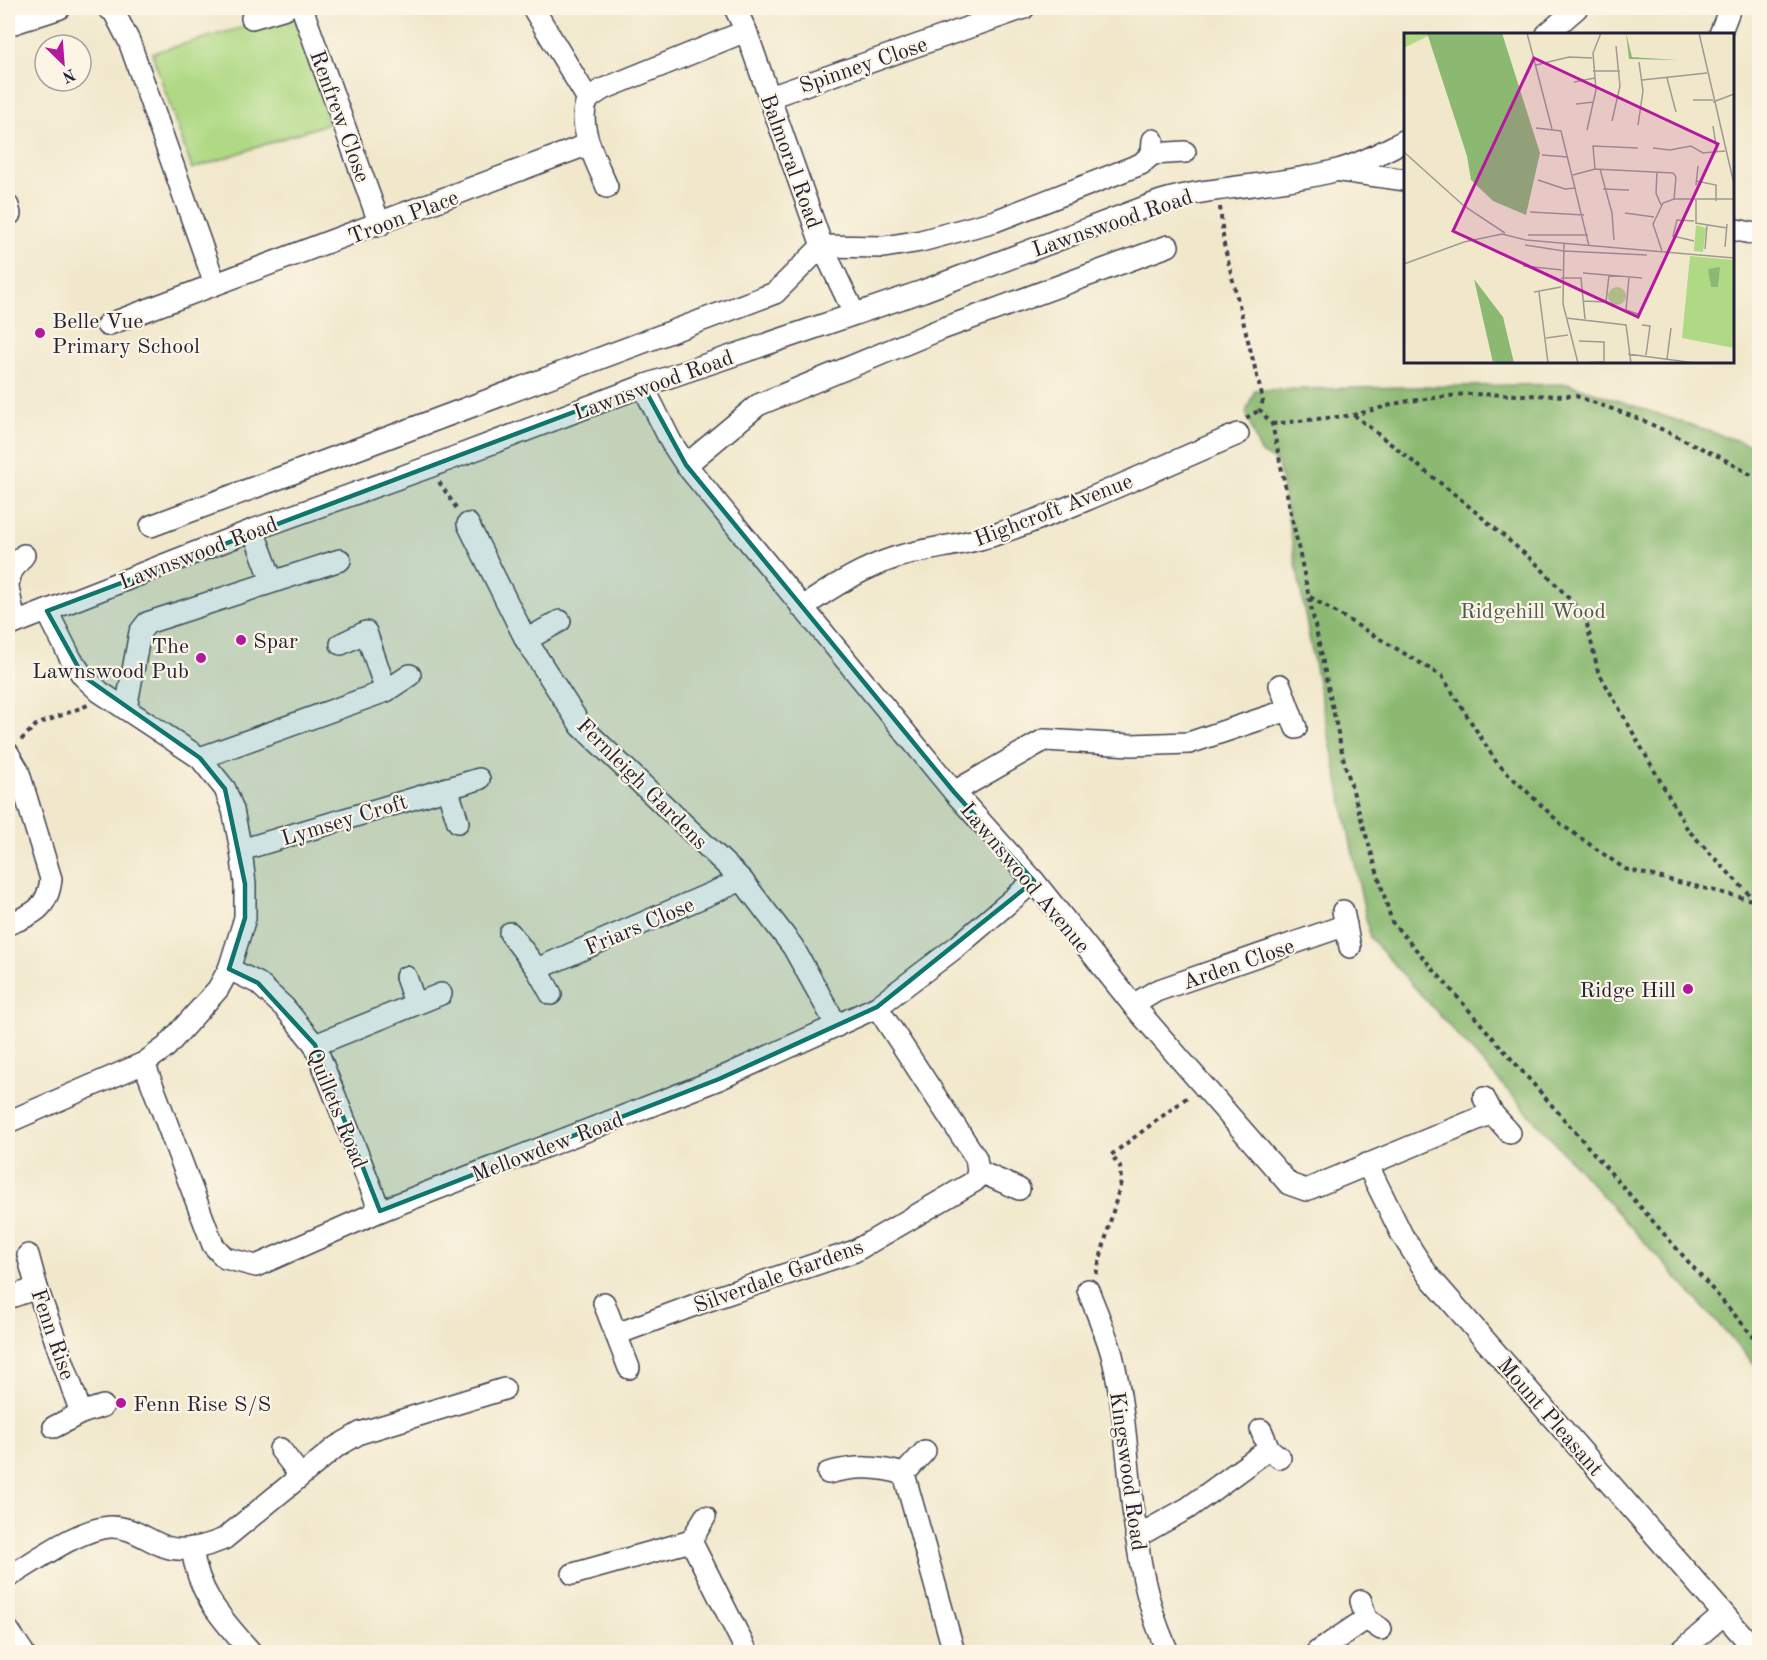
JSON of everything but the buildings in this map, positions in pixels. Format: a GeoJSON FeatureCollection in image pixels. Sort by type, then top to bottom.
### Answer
{"type":"FeatureCollection","features":[{"type":"Feature","properties":{"kind":"street"},"geometry":{"type":"LineString","coordinates":[[8,25],[60,8]]}},
{"type":"Feature","properties":{"kind":"street"},"geometry":{"type":"LineString","coordinates":[[108,8],[114,12],[129,40],[215,284]]}},
{"type":"Feature","properties":{"kind":"street"},"geometry":{"type":"LineString","coordinates":[[252,18],[286,8]]}},
{"type":"Feature","properties":{"kind":"street","name":"Renfrew Close"},"geometry":{"type":"LineString","coordinates":[[302,8],[380,225]]}},
{"type":"Feature","properties":{"kind":"street"},"geometry":{"type":"LineString","coordinates":[[533,8],[588,99]]}},
{"type":"Feature","properties":{"kind":"street","name":"Balmoral Road"},"geometry":{"type":"LineString","coordinates":[[735,8],[746,31],[822,246],[854,313]]}},
{"type":"Feature","properties":{"kind":"street","name":"Spinney Close"},"geometry":{"type":"LineString","coordinates":[[770,97],[1024,8]]}},
{"type":"Feature","properties":{"kind":"street"},"geometry":{"type":"LineString","coordinates":[[1548,33],[1577,8]]}},
{"type":"Feature","properties":{"kind":"street"},"geometry":{"type":"LineString","coordinates":[[1720,33],[1730,8]]}},
{"type":"Feature","properties":{"kind":"street"},"geometry":{"type":"LineString","coordinates":[[607,187],[589,144],[583,109],[588,99],[601,90],[746,31]]}},
{"type":"Feature","properties":{"kind":"street"},"geometry":{"type":"LineString","coordinates":[[1336,171],[1373,157],[1404,141]]}},
{"type":"Feature","properties":{"kind":"street","name":"Troon Place"},"geometry":{"type":"LineString","coordinates":[[107,326],[215,284],[380,225],[589,144]]}},
{"type":"Feature","properties":{"kind":"street"},"geometry":{"type":"LineString","coordinates":[[151,526],[774,293],[822,246],[884,247],[921,241],[995,220],[1141,164],[1152,147],[1185,152]]}},
{"type":"Feature","properties":{"kind":"street"},"geometry":{"type":"LineString","coordinates":[[1336,171],[1404,180]]}},
{"type":"Feature","properties":{"kind":"street","name":"Lawnswood Road"},"geometry":{"type":"LineString","coordinates":[[11,624],[253,530],[429,467],[643,386],[923,291],[1161,201],[1218,188],[1309,177],[1336,171]]}},
{"type":"Feature","properties":{"kind":"street"},"geometry":{"type":"LineString","coordinates":[[1734,230],[1760,236]]}},
{"type":"Feature","properties":{"kind":"street"},"geometry":{"type":"LineString","coordinates":[[686,465],[758,405],[939,330],[1168,246]]}},
{"type":"Feature","properties":{"kind":"street","name":"Lawnswood Avenue"},"geometry":{"type":"LineString","coordinates":[[643,386],[670,442],[686,465],[954,792],[1034,881],[1133,1005],[1289,1184],[1296,1189],[1306,1190],[1367,1164],[1488,1106],[1510,1132]]}},
{"type":"Feature","properties":{"kind":"street","name":"Highcroft Avenue"},"geometry":{"type":"LineString","coordinates":[[802,608],[835,584],[871,567],[895,558],[994,535],[1239,434]]}},
{"type":"Feature","properties":{"kind":"street","name":"Fernleigh Gardens"},"geometry":{"type":"LineString","coordinates":[[468,524],[526,640],[581,726],[742,880],[793,947],[837,1026]]}},
{"type":"Feature","properties":{"kind":"street"},"geometry":{"type":"LineString","coordinates":[[253,530],[272,581]]}},
{"type":"Feature","properties":{"kind":"street"},"geometry":{"type":"LineString","coordinates":[[11,624],[8,585],[11,572],[24,555]]}},
{"type":"Feature","properties":{"kind":"street"},"geometry":{"type":"LineString","coordinates":[[118,704],[140,633],[147,623],[340,560]]}},
{"type":"Feature","properties":{"kind":"street"},"geometry":{"type":"LineString","coordinates":[[8,1122],[144,1063],[185,1029],[218,989],[229,969],[245,918],[245,884],[241,850],[225,789],[200,758],[118,704],[83,676],[47,611]]}},
{"type":"Feature","properties":{"kind":"street"},"geometry":{"type":"LineString","coordinates":[[526,640],[560,621]]}},
{"type":"Feature","properties":{"kind":"street"},"geometry":{"type":"LineString","coordinates":[[341,644],[366,632],[386,691]]}},
{"type":"Feature","properties":{"kind":"street"},"geometry":{"type":"LineString","coordinates":[[200,758],[386,691],[410,675]]}},
{"type":"Feature","properties":{"kind":"street"},"geometry":{"type":"LineString","coordinates":[[954,792],[1044,740],[1131,745],[1189,742],[1292,719],[1280,685]]}},
{"type":"Feature","properties":{"kind":"street"},"geometry":{"type":"LineString","coordinates":[[8,753],[18,770],[51,879],[43,906],[31,916],[8,924]]}},
{"type":"Feature","properties":{"kind":"street","name":"Lymsey Croft"},"geometry":{"type":"LineString","coordinates":[[241,850],[479,779]]}},
{"type":"Feature","properties":{"kind":"street"},"geometry":{"type":"LineString","coordinates":[[447,788],[458,822]]}},
{"type":"Feature","properties":{"kind":"street","name":"Friars Close"},"geometry":{"type":"LineString","coordinates":[[537,969],[742,880]]}},
{"type":"Feature","properties":{"kind":"street","name":"Mellowdew Road"},"geometry":{"type":"LineString","coordinates":[[144,1063],[213,1245],[225,1258],[241,1264],[256,1266],[380,1211],[719,1079],[877,1007],[959,945],[1034,881]]}},
{"type":"Feature","properties":{"kind":"street","name":"Arden Close"},"geometry":{"type":"LineString","coordinates":[[1133,1005],[1156,992],[1344,918],[1350,947]]}},
{"type":"Feature","properties":{"kind":"street"},"geometry":{"type":"LineString","coordinates":[[510,933],[537,969],[551,994]]}},
{"type":"Feature","properties":{"kind":"street","name":"Quillets Road"},"geometry":{"type":"LineString","coordinates":[[229,969],[258,983],[285,1008],[315,1045],[380,1211]]}},
{"type":"Feature","properties":{"kind":"street"},"geometry":{"type":"LineString","coordinates":[[406,977],[415,1003]]}},
{"type":"Feature","properties":{"kind":"street"},"geometry":{"type":"LineString","coordinates":[[315,1045],[441,994]]}},
{"type":"Feature","properties":{"kind":"street"},"geometry":{"type":"LineString","coordinates":[[877,1007],[976,1158],[978,1171],[1019,1189]]}},
{"type":"Feature","properties":{"kind":"street","name":"Mount Pleasant"},"geometry":{"type":"LineString","coordinates":[[1367,1164],[1402,1235],[1428,1275],[1757,1653]]}},
{"type":"Feature","properties":{"kind":"street","name":"Silverdale Gardens"},"geometry":{"type":"LineString","coordinates":[[617,1334],[855,1251],[963,1190],[975,1181],[978,1171]]}},
{"type":"Feature","properties":{"kind":"street","name":"Fenn Rise"},"geometry":{"type":"LineString","coordinates":[[28,1254],[37,1288],[81,1413]]}},
{"type":"Feature","properties":{"kind":"street"},"geometry":{"type":"LineString","coordinates":[[8,1298],[37,1288]]}},
{"type":"Feature","properties":{"kind":"street","name":"Kingswood Road"},"geometry":{"type":"LineString","coordinates":[[1088,1290],[1112,1354],[1136,1537],[1160,1636],[1168,1653]]}},
{"type":"Feature","properties":{"kind":"street"},"geometry":{"type":"LineString","coordinates":[[604,1303],[629,1368]]}},
{"type":"Feature","properties":{"kind":"street"},"geometry":{"type":"LineString","coordinates":[[8,1577],[90,1530],[126,1527],[166,1547],[192,1548],[209,1545],[224,1539],[300,1475],[336,1447],[360,1433],[504,1389]]}},
{"type":"Feature","properties":{"kind":"street"},"geometry":{"type":"LineString","coordinates":[[54,1427],[81,1413],[103,1406]]}},
{"type":"Feature","properties":{"kind":"street"},"geometry":{"type":"LineString","coordinates":[[1136,1537],[1188,1508],[1270,1446]]}},
{"type":"Feature","properties":{"kind":"street"},"geometry":{"type":"LineString","coordinates":[[280,1449],[300,1475]]}},
{"type":"Feature","properties":{"kind":"street"},"geometry":{"type":"LineString","coordinates":[[904,1474],[925,1451]]}},
{"type":"Feature","properties":{"kind":"street"},"geometry":{"type":"LineString","coordinates":[[828,1473],[856,1467],[879,1467],[904,1474]]}},
{"type":"Feature","properties":{"kind":"street"},"geometry":{"type":"LineString","coordinates":[[904,1474],[954,1653]]}},
{"type":"Feature","properties":{"kind":"street"},"geometry":{"type":"LineString","coordinates":[[573,1574],[691,1541],[705,1516]]}},
{"type":"Feature","properties":{"kind":"street"},"geometry":{"type":"LineString","coordinates":[[691,1541],[747,1653]]}},
{"type":"Feature","properties":{"kind":"street"},"geometry":{"type":"LineString","coordinates":[[192,1548],[195,1571],[213,1608],[251,1653]]}},
{"type":"Feature","properties":{"kind":"street"},"geometry":{"type":"LineString","coordinates":[[1680,1653],[1724,1614]]}},
{"type":"Feature","properties":{"kind":"street"},"geometry":{"type":"LineString","coordinates":[[1317,1653],[1370,1616]]}},
{"type":"Feature","properties":{"kind":"street"},"geometry":{"type":"LineString","coordinates":[[8,1630],[23,1653]]}},
{"type":"Feature","properties":{"kind":"path"},"geometry":{"type":"LineString","coordinates":[[1218,188],[1224,245],[1263,400],[1260,410],[1272,424],[1344,761],[1392,922],[1760,1344]]}},
{"type":"Feature","properties":{"kind":"path"},"geometry":{"type":"LineString","coordinates":[[1272,424],[1354,415],[1402,402],[1465,394],[1576,396],[1640,419],[1720,456],[1760,480]]}},
{"type":"Feature","properties":{"kind":"path"},"geometry":{"type":"LineString","coordinates":[[1354,415],[1539,566],[1585,616],[1598,671],[1688,830],[1760,906]]}},
{"type":"Feature","properties":{"kind":"path"},"geometry":{"type":"LineString","coordinates":[[429,467],[468,524]]}},
{"type":"Feature","properties":{"kind":"path"},"geometry":{"type":"LineString","coordinates":[[1310,597],[1442,676],[1497,763],[1562,825],[1625,869],[1754,900]]}},
{"type":"Feature","properties":{"kind":"path"},"geometry":{"type":"LineString","coordinates":[[8,753],[36,725],[118,704]]}},
{"type":"Feature","properties":{"kind":"path"},"geometry":{"type":"LineString","coordinates":[[1088,1290],[1096,1275],[1121,1182],[1120,1166],[1111,1155],[1202,1086]]}},
{"type":"Feature","properties":{"kind":"highlighted area"},"geometry":{"type":"Polygon","coordinates":[[[643,386],[686,465],[954,792],[1034,881],[877,1007],[719,1079],[380,1211],[315,1045],[258,983],[229,969],[245,918],[245,884],[225,789],[200,758],[83,676],[47,611],[643,386]]]}},
{"type":"Feature","properties":{"kind":"green space"},"geometry":{"type":"Polygon","coordinates":[[[293,13],[329,123],[192,169],[152,53],[293,13]]]}},
{"type":"Feature","properties":{"kind":"green space","name":"Ridgehill Wood"},"geometry":{"type":"Polygon","coordinates":[[[1569,384],[1759,448],[1759,1369],[1370,938],[1311,647],[1278,463],[1260,452],[1246,412],[1255,390],[1569,384]]]}},
{"type":"Feature","properties":{"kind":"place","name":"Belle Vue Primary School"},"geometry":{"type":"Point","coordinates":[40,333]}},
{"type":"Feature","properties":{"kind":"place","name":"Spar"},"geometry":{"type":"Point","coordinates":[241,640]}},
{"type":"Feature","properties":{"kind":"place","name":"The Lawnswood Pub"},"geometry":{"type":"Point","coordinates":[201,658]}},
{"type":"Feature","properties":{"kind":"place","name":"Ridge Hill"},"geometry":{"type":"Point","coordinates":[1688,989]}},
{"type":"Feature","properties":{"kind":"place","name":"Fenn Rise S/S"},"geometry":{"type":"Point","coordinates":[121,1403]}}]}
